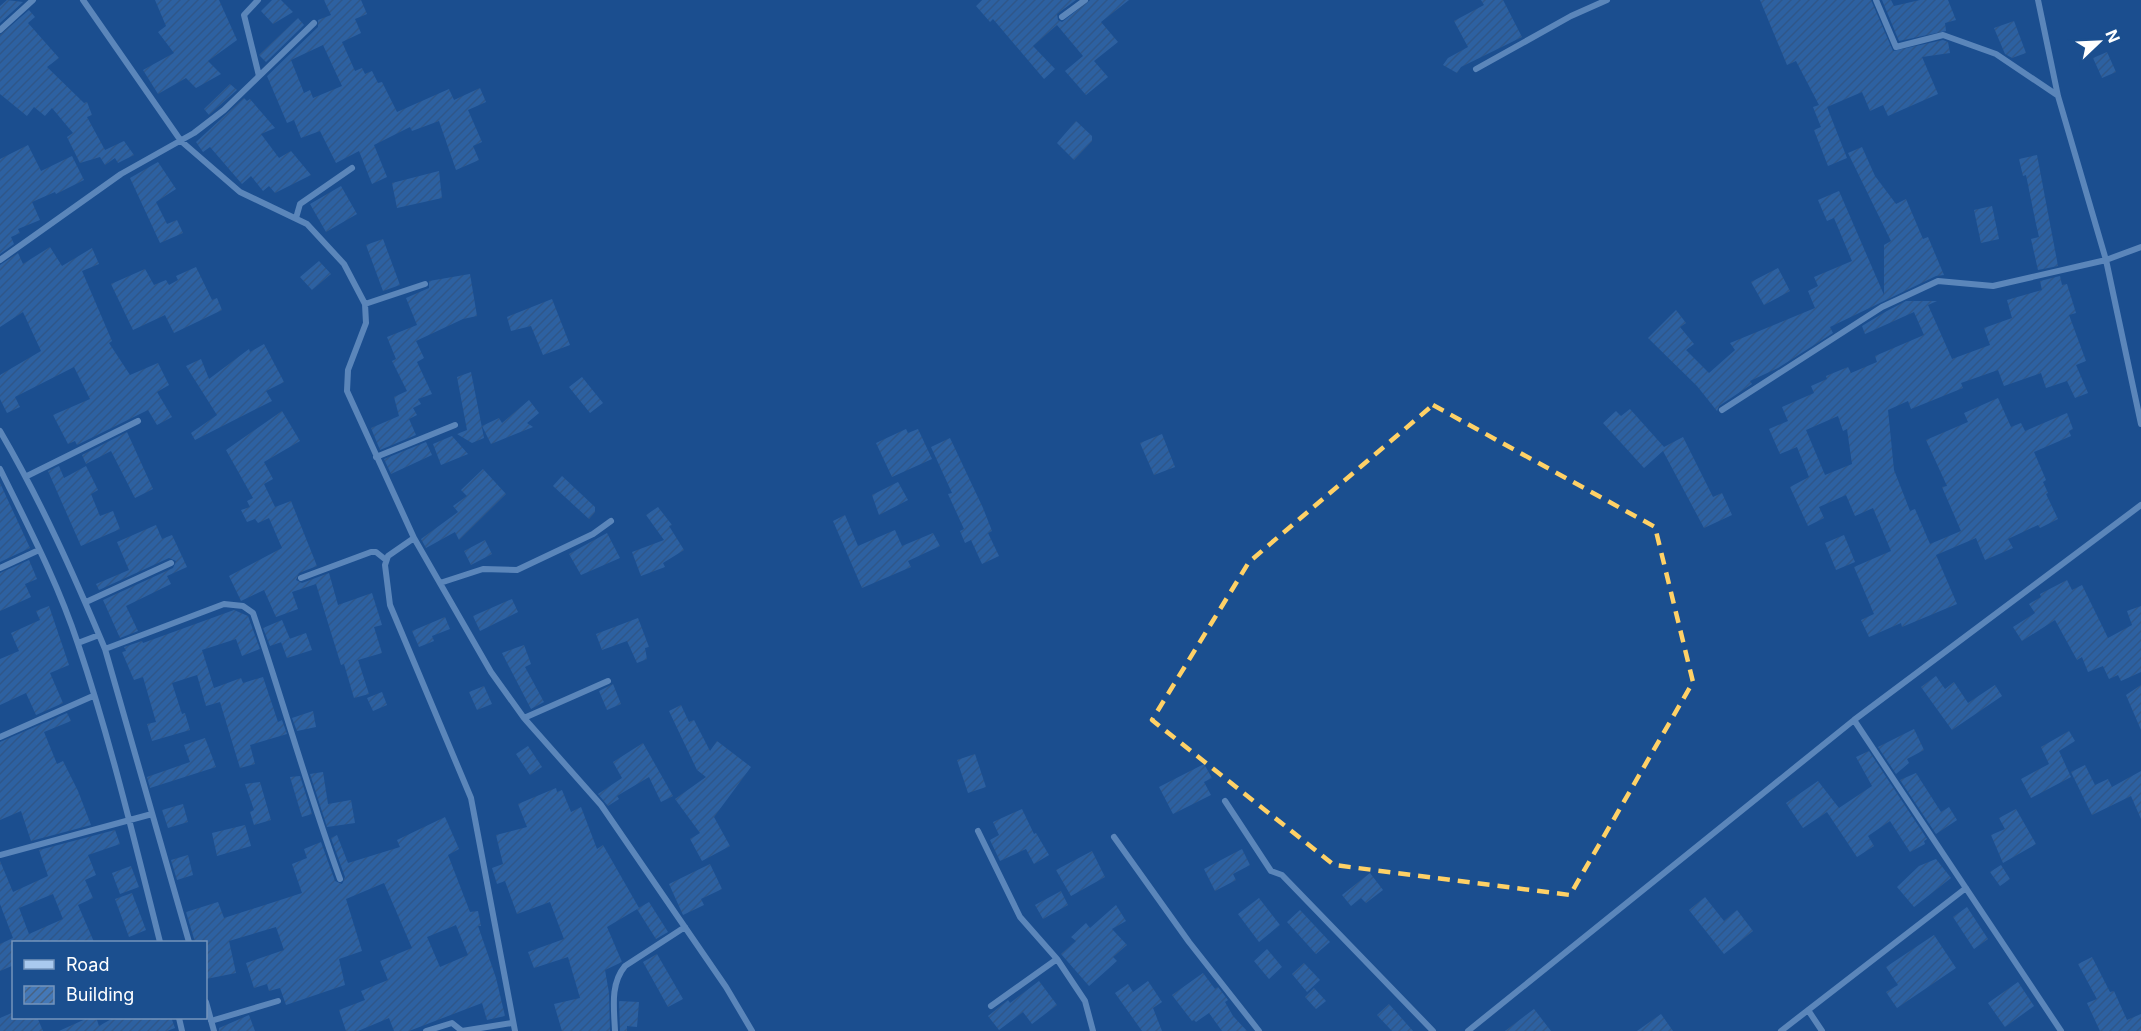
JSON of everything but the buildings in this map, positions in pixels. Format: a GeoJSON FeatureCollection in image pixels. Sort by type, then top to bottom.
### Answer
{"type":"FeatureCollection","features":[{"type":"Feature","properties":{"kind":"street"},"geometry":{"type":"LineString","coordinates":[[0,30],[33,0]]}},
{"type":"Feature","properties":{"kind":"street"},"geometry":{"type":"LineString","coordinates":[[83,0],[181,141],[240,192],[307,224],[339,257],[360,290],[365,304],[366,323],[351,362],[347,391],[414,538],[491,672],[524,718],[601,805],[726,987],[752,1031]]}},
{"type":"Feature","properties":{"kind":"street"},"geometry":{"type":"LineString","coordinates":[[258,0],[244,15],[259,76]]}},
{"type":"Feature","properties":{"kind":"street"},"geometry":{"type":"LineString","coordinates":[[1062,17],[1085,0]]}},
{"type":"Feature","properties":{"kind":"street"},"geometry":{"type":"LineString","coordinates":[[1476,69],[1571,16],[1608,0]]}},
{"type":"Feature","properties":{"kind":"street"},"geometry":{"type":"LineString","coordinates":[[1876,0],[1896,47],[1943,36],[1996,54],[2058,96]]}},
{"type":"Feature","properties":{"kind":"street"},"geometry":{"type":"LineString","coordinates":[[2038,0],[2058,96],[2106,260],[2141,424]]}},
{"type":"Feature","properties":{"kind":"street"},"geometry":{"type":"LineString","coordinates":[[0,260],[83,198],[181,141],[224,110],[314,23]]}},
{"type":"Feature","properties":{"kind":"street"},"geometry":{"type":"LineString","coordinates":[[296,218],[300,204],[352,168]]}},
{"type":"Feature","properties":{"kind":"street"},"geometry":{"type":"LineString","coordinates":[[1722,410],[1882,307],[1938,281],[1993,286],[2106,260],[2141,247]]}},
{"type":"Feature","properties":{"kind":"street"},"geometry":{"type":"LineString","coordinates":[[365,304],[425,284]]}},
{"type":"Feature","properties":{"kind":"street"},"geometry":{"type":"LineString","coordinates":[[27,476],[138,421]]}},
{"type":"Feature","properties":{"kind":"street"},"geometry":{"type":"LineString","coordinates":[[376,457],[455,425]]}},
{"type":"Feature","properties":{"kind":"street"},"geometry":{"type":"LineString","coordinates":[[0,431],[27,476],[86,602],[105,649],[189,941]]}},
{"type":"Feature","properties":{"kind":"street"},"geometry":{"type":"LineString","coordinates":[[0,469],[39,550],[78,643],[129,820],[160,941]]}},
{"type":"Feature","properties":{"kind":"street"},"geometry":{"type":"LineString","coordinates":[[1468,1031],[1854,720],[2141,505]]}},
{"type":"Feature","properties":{"kind":"street"},"geometry":{"type":"LineString","coordinates":[[440,583],[483,569],[517,570],[593,534],[611,521]]}},
{"type":"Feature","properties":{"kind":"street"},"geometry":{"type":"LineString","coordinates":[[414,538],[387,556],[390,605],[471,798],[507,978],[515,1031]]}},
{"type":"Feature","properties":{"kind":"street"},"geometry":{"type":"LineString","coordinates":[[0,568],[39,550]]}},
{"type":"Feature","properties":{"kind":"street"},"geometry":{"type":"LineString","coordinates":[[301,578],[371,552],[376,552],[386,560]]}},
{"type":"Feature","properties":{"kind":"street"},"geometry":{"type":"LineString","coordinates":[[86,602],[171,563]]}},
{"type":"Feature","properties":{"kind":"street"},"geometry":{"type":"LineString","coordinates":[[105,649],[224,604],[243,606],[254,613],[301,755],[317,815],[340,879]]}},
{"type":"Feature","properties":{"kind":"street"},"geometry":{"type":"LineString","coordinates":[[78,643],[99,635]]}},
{"type":"Feature","properties":{"kind":"street"},"geometry":{"type":"LineString","coordinates":[[524,718],[608,681]]}},
{"type":"Feature","properties":{"kind":"street"},"geometry":{"type":"LineString","coordinates":[[0,737],[93,696]]}},
{"type":"Feature","properties":{"kind":"street"},"geometry":{"type":"LineString","coordinates":[[1854,720],[2061,1031]]}},
{"type":"Feature","properties":{"kind":"street"},"geometry":{"type":"LineString","coordinates":[[1225,801],[1271,871],[1282,875],[1433,1031]]}},
{"type":"Feature","properties":{"kind":"street"},"geometry":{"type":"LineString","coordinates":[[0,855],[152,814]]}},
{"type":"Feature","properties":{"kind":"street"},"geometry":{"type":"LineString","coordinates":[[978,831],[1020,917],[1057,959],[1085,1001],[1093,1031]]}},
{"type":"Feature","properties":{"kind":"street"},"geometry":{"type":"LineString","coordinates":[[1114,837],[1189,942],[1259,1031]]}},
{"type":"Feature","properties":{"kind":"street"},"geometry":{"type":"LineString","coordinates":[[1781,1031],[1966,888]]}},
{"type":"Feature","properties":{"kind":"street"},"geometry":{"type":"LineString","coordinates":[[615,1031],[614,985],[618,975],[625,966],[685,927]]}},
{"type":"Feature","properties":{"kind":"street"},"geometry":{"type":"LineString","coordinates":[[991,1006],[1057,959]]}},
{"type":"Feature","properties":{"kind":"street"},"geometry":{"type":"LineString","coordinates":[[211,1022],[278,1001]]}},
{"type":"Feature","properties":{"kind":"street"},"geometry":{"type":"LineString","coordinates":[[207,1006],[214,1031]]}},
{"type":"Feature","properties":{"kind":"street"},"geometry":{"type":"LineString","coordinates":[[1808,1010],[1822,1031]]}},
{"type":"Feature","properties":{"kind":"street"},"geometry":{"type":"LineString","coordinates":[[426,1031],[446,1023],[452,1023],[462,1031],[512,1023]]}},
{"type":"Feature","properties":{"kind":"highlighted area"},"geometry":{"type":"Polygon","coordinates":[[[1433,405],[1655,527],[1693,682],[1570,895],[1334,865],[1152,720],[1249,562],[1433,405]]]}}]}
